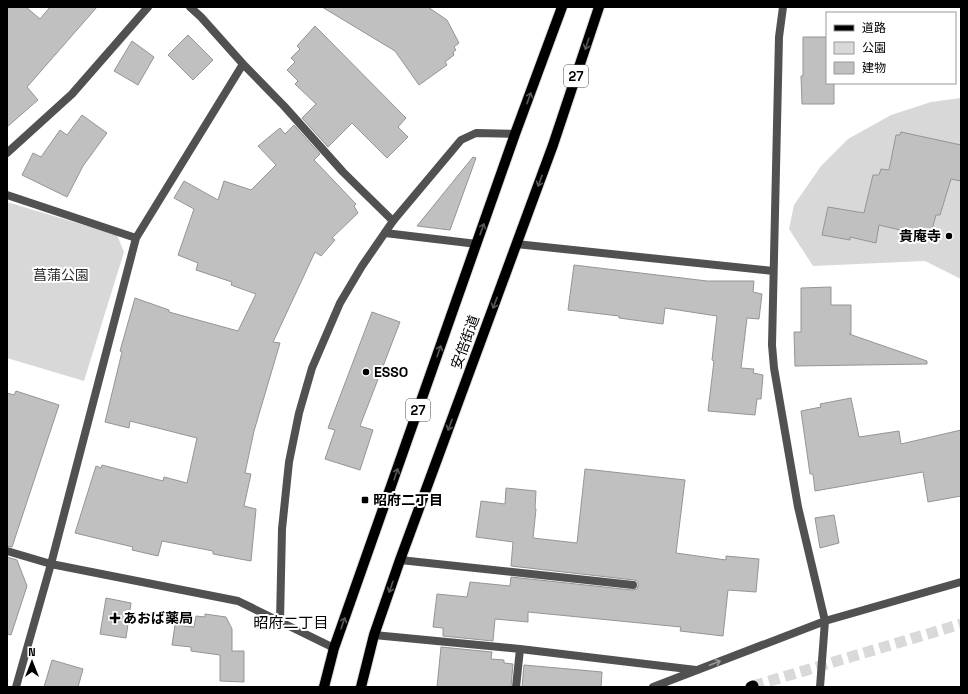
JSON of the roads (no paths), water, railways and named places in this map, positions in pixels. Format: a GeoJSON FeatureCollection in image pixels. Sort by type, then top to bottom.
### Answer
{"type":"FeatureCollection","features":[{"type":"Feature","properties":{"kind":"main road","name":"安倍街道"},"geometry":{"type":"LineString","coordinates":[[324,687],[334,648],[515,134],[562,7]]}},
{"type":"Feature","properties":{"kind":"main road","name":"安倍街道"},"geometry":{"type":"LineString","coordinates":[[362,687],[374,635],[400,560],[553,144],[599,7]]}},
{"type":"Feature","properties":{"kind":"street"},"geometry":{"type":"LineString","coordinates":[[7,153],[72,94],[148,7]]}},
{"type":"Feature","properties":{"kind":"street"},"geometry":{"type":"LineString","coordinates":[[190,7],[284,106],[343,172],[393,221]]}},
{"type":"Feature","properties":{"kind":"street"},"geometry":{"type":"LineString","coordinates":[[783,7],[779,37],[772,345],[774,368],[798,508],[825,621],[820,687]]}},
{"type":"Feature","properties":{"kind":"street"},"geometry":{"type":"LineString","coordinates":[[16,687],[51,564],[136,238],[243,64]]}},
{"type":"Feature","properties":{"kind":"street"},"geometry":{"type":"LineString","coordinates":[[280,622],[282,529],[289,462],[299,413],[312,368],[340,303],[362,266],[393,221],[461,140],[476,133],[515,134]]}},
{"type":"Feature","properties":{"kind":"street"},"geometry":{"type":"LineString","coordinates":[[7,195],[136,238]]}},
{"type":"Feature","properties":{"kind":"street"},"geometry":{"type":"LineString","coordinates":[[385,233],[477,244]]}},
{"type":"Feature","properties":{"kind":"street"},"geometry":{"type":"LineString","coordinates":[[516,244],[774,271]]}},
{"type":"Feature","properties":{"kind":"street"},"geometry":{"type":"LineString","coordinates":[[7,551],[51,564],[238,601],[334,648]]}},
{"type":"Feature","properties":{"kind":"street"},"geometry":{"type":"LineString","coordinates":[[400,560],[633,585]]}},
{"type":"Feature","properties":{"kind":"street"},"geometry":{"type":"LineString","coordinates":[[653,687],[825,621],[961,582]]}},
{"type":"Feature","properties":{"kind":"street"},"geometry":{"type":"LineString","coordinates":[[374,635],[520,649],[697,670]]}},
{"type":"Feature","properties":{"kind":"street"},"geometry":{"type":"LineString","coordinates":[[516,687],[520,649]]}},
{"type":"Feature","properties":{"kind":"tunnel"},"geometry":{"type":"LineString","coordinates":[[753,686],[961,624]]}},
{"type":"Feature","properties":{"kind":"place","name":"貴庵寺"},"geometry":{"type":"Point","coordinates":[949,236]}},
{"type":"Feature","properties":{"kind":"place","name":"ESSO"},"geometry":{"type":"Point","coordinates":[366,372]}},
{"type":"Feature","properties":{"kind":"place","name":"昭府二丁目"},"geometry":{"type":"Point","coordinates":[365,500]}},
{"type":"Feature","properties":{"kind":"place","name":"あおば薬局"},"geometry":{"type":"Point","coordinates":[115,618]}},
{"type":"Feature","properties":{"kind":"district","name":"昭府二丁目"},"geometry":{"type":"Point","coordinates":[291,623]}},
{"type":"Feature","properties":{"kind":"park label","name":"菖蒲公園"},"geometry":{"type":"Point","coordinates":[61,275]}}]}
